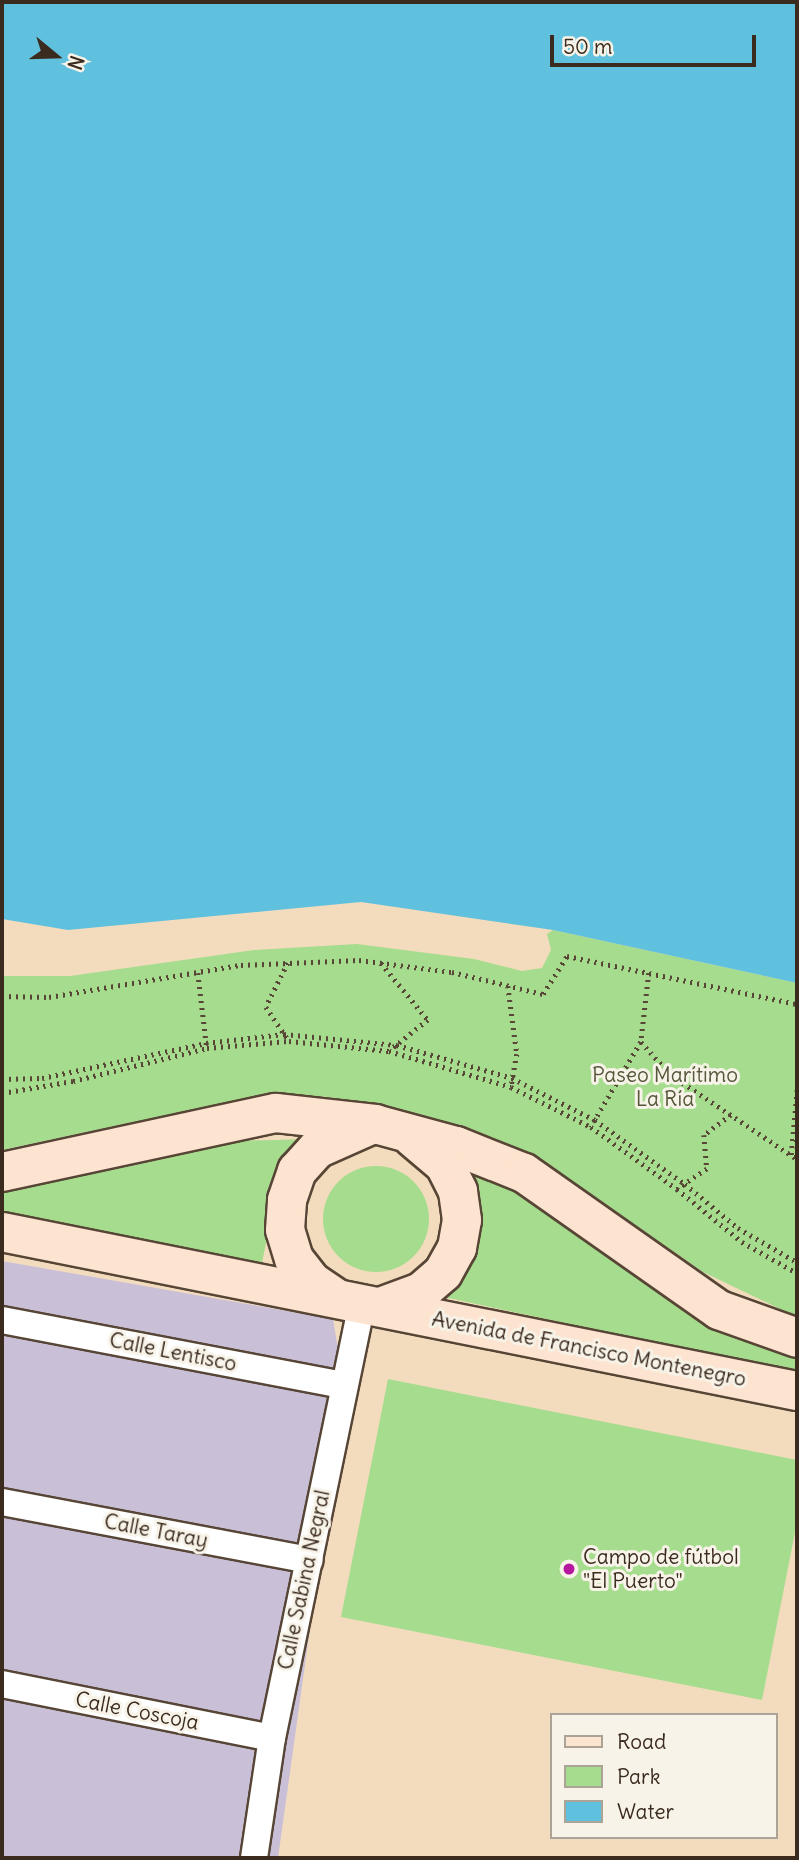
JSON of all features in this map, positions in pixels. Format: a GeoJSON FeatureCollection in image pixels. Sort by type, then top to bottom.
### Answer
{"type":"FeatureCollection","features":[{"type":"Feature","properties":{"kind":"street"},"geometry":{"type":"LineString","coordinates":[[2,1172],[276,1113],[387,1126],[524,1173],[719,1310],[797,1338]]}},
{"type":"Feature","properties":{"kind":"street","name":"Avenida de Francisco Montenegro"},"geometry":{"type":"LineString","coordinates":[[387,1126],[445,1166],[458,1191],[462,1220],[457,1248],[443,1273],[421,1292],[360,1303],[312,1282],[294,1259],[285,1230],[286,1200],[297,1171],[317,1149],[387,1126]]}},
{"type":"Feature","properties":{"kind":"street","name":"Avenida de Francisco Montenegro"},"geometry":{"type":"LineString","coordinates":[[2,1232],[797,1391]]}},
{"type":"Feature","properties":{"kind":"street","name":"Calle Sabina Negral"},"geometry":{"type":"LineString","coordinates":[[254,1858],[272,1738],[360,1303]]}},
{"type":"Feature","properties":{"kind":"street","name":"Calle Lentisco"},"geometry":{"type":"LineString","coordinates":[[2,1320],[344,1385]]}},
{"type":"Feature","properties":{"kind":"street","name":"Calle Taray"},"geometry":{"type":"LineString","coordinates":[[2,1502],[310,1560]]}},
{"type":"Feature","properties":{"kind":"street","name":"Calle Coscoja"},"geometry":{"type":"LineString","coordinates":[[2,1684],[272,1738]]}},
{"type":"Feature","properties":{"kind":"path"},"geometry":{"type":"LineString","coordinates":[[2,996],[50,997],[198,973],[288,963],[381,963],[543,994],[567,956],[797,1004]]}},
{"type":"Feature","properties":{"kind":"path"},"geometry":{"type":"LineString","coordinates":[[288,963],[265,1007],[289,1041]]}},
{"type":"Feature","properties":{"kind":"path"},"geometry":{"type":"LineString","coordinates":[[381,963],[428,1020],[389,1051]]}},
{"type":"Feature","properties":{"kind":"path"},"geometry":{"type":"LineString","coordinates":[[198,973],[207,1048]]}},
{"type":"Feature","properties":{"kind":"path"},"geometry":{"type":"LineString","coordinates":[[591,1127],[641,1042],[649,973]]}},
{"type":"Feature","properties":{"kind":"path"},"geometry":{"type":"LineString","coordinates":[[508,986],[517,1054],[511,1087]]}},
{"type":"Feature","properties":{"kind":"path"},"geometry":{"type":"LineString","coordinates":[[2,1093],[73,1081],[207,1048],[289,1041],[389,1051],[511,1087],[591,1127],[677,1189],[742,1242],[797,1273]]}},
{"type":"Feature","properties":{"kind":"path"},"geometry":{"type":"LineString","coordinates":[[641,1042],[671,1075],[797,1159]]}},
{"type":"Feature","properties":{"kind":"path"},"geometry":{"type":"LineString","coordinates":[[791,1155],[797,1089]]}},
{"type":"Feature","properties":{"kind":"path"},"geometry":{"type":"LineString","coordinates":[[677,1189],[707,1169],[704,1135],[731,1115]]}},
{"type":"Feature","properties":{"kind":"shaded area"},"geometry":{"type":"Polygon","coordinates":[[[2,1261],[333,1319],[344,1385],[278,1858],[2,1858],[2,1261]]]}},
{"type":"Feature","properties":{"kind":"green space","name":"Paseo Marítimo La Ría"},"geometry":{"type":"Polygon","coordinates":[[[553,930],[797,983],[797,1317],[703,1272],[537,1157],[413,1117],[329,1097],[270,1093],[2,1150],[2,976],[70,976],[254,950],[357,944],[474,959],[522,971],[542,968],[551,950],[547,934],[553,930]]]}},
{"type":"Feature","properties":{"kind":"green space"},"geometry":{"type":"Polygon","coordinates":[[[309,1139],[274,1203],[262,1263],[2,1217],[2,1190],[131,1166],[229,1141],[309,1139]]]}},
{"type":"Feature","properties":{"kind":"green space"},"geometry":{"type":"Polygon","coordinates":[[[376,1166],[396,1170],[413,1182],[425,1199],[429,1219],[425,1239],[413,1256],[396,1268],[376,1272],[356,1268],[339,1256],[327,1239],[323,1219],[327,1199],[339,1182],[356,1170],[376,1166]]]}},
{"type":"Feature","properties":{"kind":"green space"},"geometry":{"type":"Polygon","coordinates":[[[466,1166],[560,1214],[761,1345],[797,1358],[797,1373],[439,1296],[466,1166]]]}},
{"type":"Feature","properties":{"kind":"green space","name":"Campo de fútbol \"El Puerto\""},"geometry":{"type":"Polygon","coordinates":[[[388,1379],[797,1460],[797,1522],[762,1700],[341,1617],[388,1379]]]}},
{"type":"Feature","properties":{"kind":"water"},"geometry":{"type":"Polygon","coordinates":[[[2,2],[797,2],[797,983],[553,930],[361,902],[68,930],[2,919],[2,2]]]}},
{"type":"Feature","properties":{"kind":"place","name":"Campo de fútbol \"El Puerto\""},"geometry":{"type":"Point","coordinates":[569,1569]}}]}
